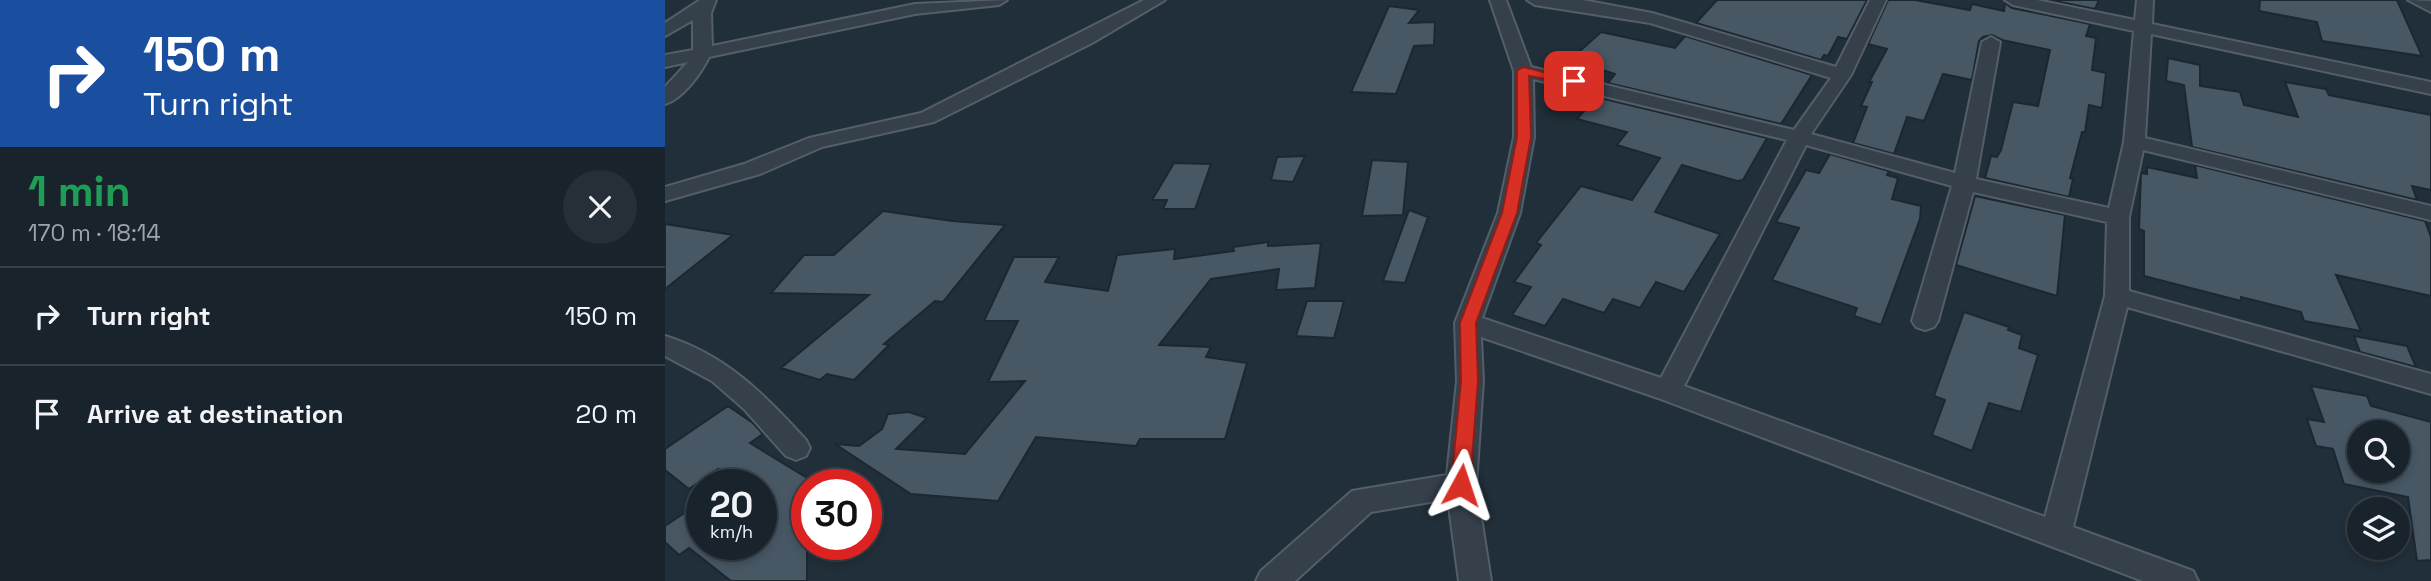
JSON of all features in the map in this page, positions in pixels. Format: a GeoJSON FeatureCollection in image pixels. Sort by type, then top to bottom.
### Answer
{"type":"FeatureCollection","features":[{"type":"Feature","properties":{"kind":"street"},"geometry":{"type":"LineString","coordinates":[[665,61],[915,9],[999,0]]}},
{"type":"Feature","properties":{"kind":"street"},"geometry":{"type":"LineString","coordinates":[[665,194],[752,169],[816,142],[927,118],[1086,39],[1157,0]]}},
{"type":"Feature","properties":{"kind":"street"},"geometry":{"type":"LineString","coordinates":[[1475,581],[1461,485],[1470,381],[1468,323],[1509,213],[1524,137],[1523,71],[1498,0]]}},
{"type":"Feature","properties":{"kind":"street"},"geometry":{"type":"LineString","coordinates":[[1535,0],[1573,2],[1660,22],[1842,75]]}},
{"type":"Feature","properties":{"kind":"street"},"geometry":{"type":"LineString","coordinates":[[1668,391],[1800,135],[1842,75],[1878,0]]}},
{"type":"Feature","properties":{"kind":"street"},"geometry":{"type":"LineString","coordinates":[[2013,0],[2431,88]]}},
{"type":"Feature","properties":{"kind":"street"},"geometry":{"type":"LineString","coordinates":[[2056,532],[2117,296],[2118,217],[2134,142],[2145,0]]}},
{"type":"Feature","properties":{"kind":"street"},"geometry":{"type":"LineString","coordinates":[[2416,0],[2431,7]]}},
{"type":"Feature","properties":{"kind":"street"},"geometry":{"type":"LineString","coordinates":[[665,98],[695,65],[702,52],[706,2]]}},
{"type":"Feature","properties":{"kind":"street"},"geometry":{"type":"LineString","coordinates":[[665,31],[706,2]]}},
{"type":"Feature","properties":{"kind":"street"},"geometry":{"type":"LineString","coordinates":[[1925,321],[1964,183],[1991,42]]}},
{"type":"Feature","properties":{"kind":"street"},"geometry":{"type":"LineString","coordinates":[[1523,71],[1625,91],[1800,135],[1964,183],[2118,217]]}},
{"type":"Feature","properties":{"kind":"street"},"geometry":{"type":"LineString","coordinates":[[2134,142],[2431,213]]}},
{"type":"Feature","properties":{"kind":"street"},"geometry":{"type":"LineString","coordinates":[[2117,296],[2431,384]]}},
{"type":"Feature","properties":{"kind":"street"},"geometry":{"type":"LineString","coordinates":[[1468,323],[1668,391],[2056,532],[2182,581]]}},
{"type":"Feature","properties":{"kind":"street"},"geometry":{"type":"LineString","coordinates":[[665,346],[716,369],[739,386],[796,449]]}},
{"type":"Feature","properties":{"kind":"street"},"geometry":{"type":"LineString","coordinates":[[1272,581],[1363,499],[1461,485]]}},
{"type":"Feature","properties":{"kind":"building"},"geometry":{"type":"Polygon","coordinates":[[[1717,0],[1867,0],[1847,39],[1838,37],[1828,56],[1824,55],[1821,60],[1696,23],[1717,0]]]}},
{"type":"Feature","properties":{"kind":"building"},"geometry":{"type":"Polygon","coordinates":[[[1888,0],[1915,0],[1970,10],[1972,4],[2004,11],[2005,3],[2012,8],[2090,24],[2086,36],[2096,38],[2092,70],[2106,73],[2102,108],[2089,105],[2085,132],[2082,132],[2070,178],[2073,179],[2069,197],[1985,178],[1991,156],[1997,157],[2001,150],[2013,102],[2038,106],[2050,50],[2002,40],[1992,35],[1979,41],[1972,80],[1943,74],[1924,121],[1907,117],[1894,154],[1853,143],[1867,107],[1861,106],[1872,82],[1869,82],[1887,49],[1868,44],[1888,0]]]}},
{"type":"Feature","properties":{"kind":"building"},"geometry":{"type":"Polygon","coordinates":[[[2050,0],[2099,0],[2095,9],[2050,0]]]}},
{"type":"Feature","properties":{"kind":"building"},"geometry":{"type":"Polygon","coordinates":[[[2260,0],[2397,0],[2422,56],[2322,41],[2317,22],[2259,11],[2260,0]]]}},
{"type":"Feature","properties":{"kind":"building"},"geometry":{"type":"Polygon","coordinates":[[[1389,6],[1419,10],[1409,23],[1435,22],[1434,45],[1414,46],[1396,94],[1351,92],[1389,6]]]}},
{"type":"Feature","properties":{"kind":"building"},"geometry":{"type":"Polygon","coordinates":[[[1601,32],[1675,48],[1685,36],[1812,75],[1781,124],[1608,83],[1615,74],[1570,60],[1601,32]]]}},
{"type":"Feature","properties":{"kind":"building"},"geometry":{"type":"Polygon","coordinates":[[[2168,58],[2200,65],[2200,86],[2240,92],[2244,105],[2298,117],[2285,82],[2326,89],[2329,95],[2431,115],[2431,190],[2412,186],[2417,200],[2192,147],[2184,85],[2166,81],[2168,58]]]}},
{"type":"Feature","properties":{"kind":"building"},"geometry":{"type":"Polygon","coordinates":[[[1596,97],[1767,138],[1743,180],[1737,181],[1682,165],[1655,212],[1720,234],[1684,292],[1656,282],[1640,308],[1613,299],[1604,313],[1563,299],[1545,326],[1512,315],[1531,287],[1514,282],[1541,245],[1536,243],[1581,186],[1632,200],[1660,158],[1617,145],[1627,132],[1577,119],[1596,97]]]}},
{"type":"Feature","properties":{"kind":"building"},"geometry":{"type":"Polygon","coordinates":[[[1830,154],[1889,171],[1887,175],[1898,178],[1892,199],[1921,206],[1920,219],[1881,325],[1854,316],[1857,308],[1772,280],[1799,228],[1776,222],[1806,170],[1819,173],[1830,154]]]}},
{"type":"Feature","properties":{"kind":"building"},"geometry":{"type":"Polygon","coordinates":[[[1305,156],[1293,182],[1271,180],[1277,157],[1305,156]]]}},
{"type":"Feature","properties":{"kind":"building"},"geometry":{"type":"Polygon","coordinates":[[[1372,160],[1408,162],[1403,215],[1362,216],[1372,160]]]}},
{"type":"Feature","properties":{"kind":"building"},"geometry":{"type":"Polygon","coordinates":[[[1174,163],[1211,164],[1195,209],[1163,209],[1167,200],[1152,200],[1174,163]]]}},
{"type":"Feature","properties":{"kind":"building"},"geometry":{"type":"Polygon","coordinates":[[[2195,165],[2425,221],[2431,237],[2431,296],[2336,275],[2361,331],[2304,321],[2301,312],[2241,297],[2241,301],[2144,276],[2144,231],[2139,229],[2141,173],[2147,174],[2147,167],[2197,178],[2195,165]]]}},
{"type":"Feature","properties":{"kind":"building"},"geometry":{"type":"Polygon","coordinates":[[[1975,196],[2065,215],[2057,296],[1956,265],[1975,196]]]}},
{"type":"Feature","properties":{"kind":"building"},"geometry":{"type":"Polygon","coordinates":[[[1409,210],[1428,217],[1405,283],[1383,281],[1409,210]]]}},
{"type":"Feature","properties":{"kind":"building"},"geometry":{"type":"Polygon","coordinates":[[[883,211],[1005,225],[943,302],[935,301],[884,344],[889,345],[854,380],[827,374],[820,380],[781,368],[869,295],[771,293],[804,255],[834,255],[883,211]]]}},
{"type":"Feature","properties":{"kind":"building"},"geometry":{"type":"Polygon","coordinates":[[[665,224],[733,235],[665,289],[665,224]]]}},
{"type":"Feature","properties":{"kind":"building"},"geometry":{"type":"Polygon","coordinates":[[[1268,242],[1268,246],[1321,243],[1315,288],[1276,290],[1279,269],[1211,279],[1159,345],[1211,347],[1206,357],[1247,363],[1225,439],[1140,439],[1136,446],[1036,437],[998,501],[911,494],[882,475],[882,469],[873,469],[835,444],[859,446],[882,429],[888,414],[909,412],[927,418],[896,449],[965,454],[1025,381],[988,382],[1018,321],[984,321],[1014,257],[1059,257],[1045,282],[1108,291],[1117,255],[1175,249],[1174,259],[1234,251],[1233,247],[1268,242]]]}},
{"type":"Feature","properties":{"kind":"building"},"geometry":{"type":"Polygon","coordinates":[[[1307,301],[1344,301],[1334,338],[1296,336],[1307,301]]]}},
{"type":"Feature","properties":{"kind":"building"},"geometry":{"type":"Polygon","coordinates":[[[1964,312],[2009,327],[2008,330],[2022,335],[2019,348],[2038,355],[2021,412],[1989,403],[1972,451],[1932,435],[1945,400],[1934,396],[1964,312]]]}},
{"type":"Feature","properties":{"kind":"building"},"geometry":{"type":"Polygon","coordinates":[[[2354,336],[2407,346],[2416,367],[2360,352],[2354,336]]]}},
{"type":"Feature","properties":{"kind":"building"},"geometry":{"type":"Polygon","coordinates":[[[2311,386],[2367,396],[2371,406],[2431,422],[2431,560],[2417,561],[2410,497],[2344,484],[2333,449],[2316,446],[2307,419],[2324,422],[2311,386]]]}},
{"type":"Feature","properties":{"kind":"building"},"geometry":{"type":"Polygon","coordinates":[[[728,406],[753,423],[763,434],[750,443],[792,469],[791,560],[807,560],[807,581],[731,581],[704,560],[777,560],[777,469],[686,469],[686,487],[665,470],[665,449],[728,406]]]}},
{"type":"Feature","properties":{"kind":"building"},"geometry":{"type":"Polygon","coordinates":[[[686,512],[686,550],[679,555],[665,542],[665,526],[686,512]]]}},
{"type":"Feature","properties":{"kind":"route"},"geometry":{"type":"LineString","coordinates":[[1461,485],[1470,381],[1468,323],[1509,213],[1524,137],[1523,71],[1574,81]]}}]}
